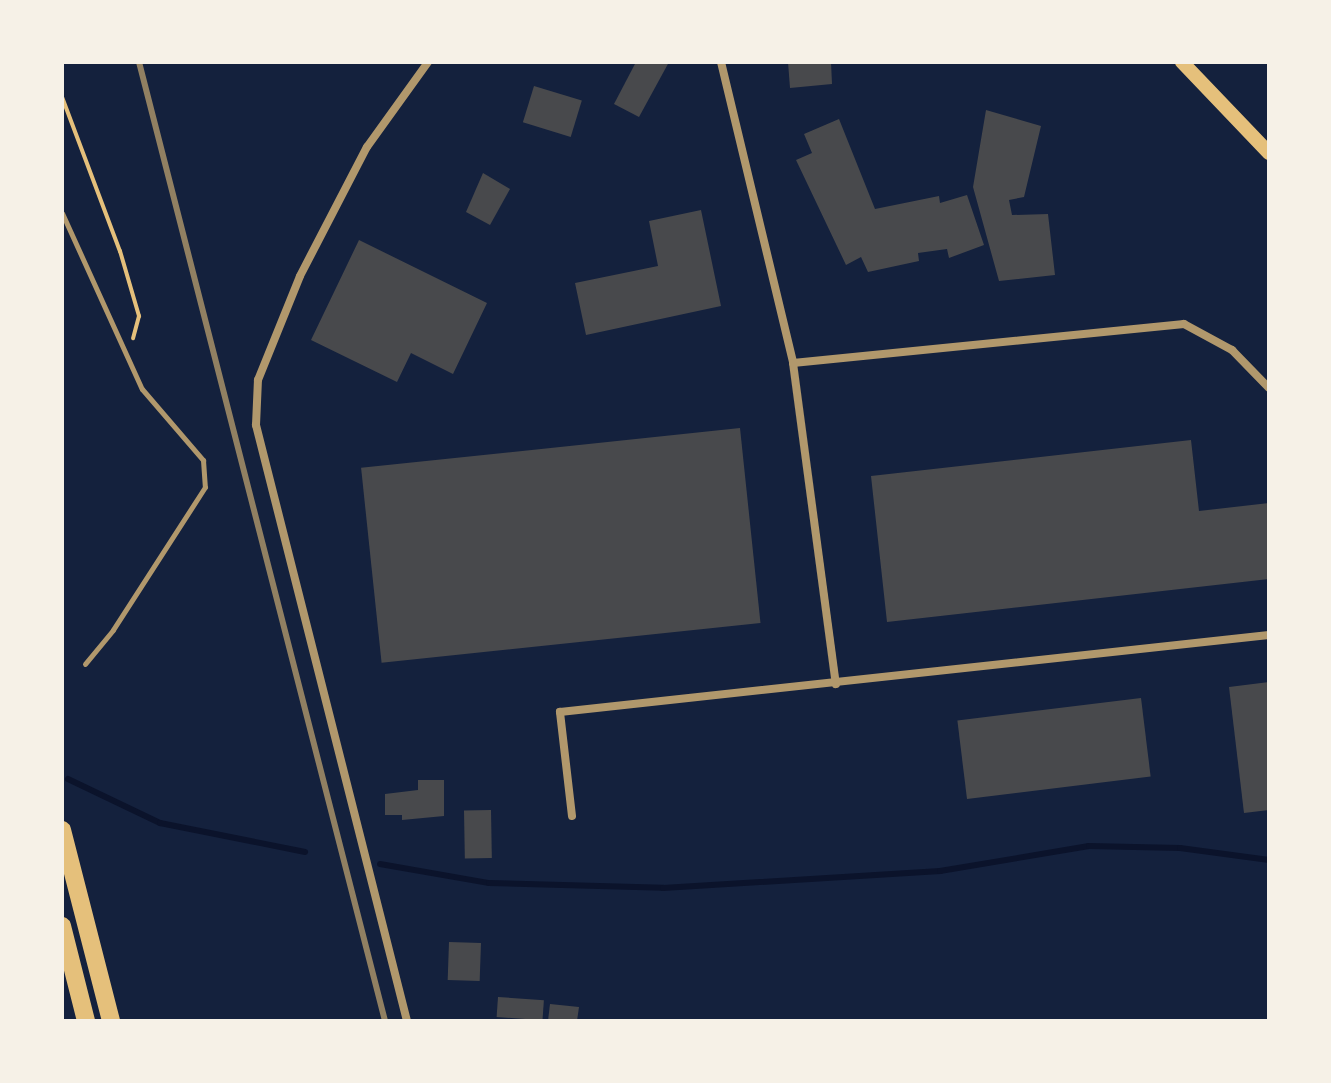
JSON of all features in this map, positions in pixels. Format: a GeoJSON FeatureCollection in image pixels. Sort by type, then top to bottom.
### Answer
{"type":"FeatureCollection","features":[{"type":"Feature","properties":{"kind":"highway"},"geometry":{"type":"LineString","coordinates":[[62,830],[111,1021]]}},
{"type":"Feature","properties":{"kind":"highway"},"geometry":{"type":"LineString","coordinates":[[62,926],[86,1021]]}},
{"type":"Feature","properties":{"kind":"main road"},"geometry":{"type":"LineString","coordinates":[[1182,62],[1269,153]]}},
{"type":"Feature","properties":{"kind":"street"},"geometry":{"type":"LineString","coordinates":[[407,1021],[256,425],[258,380],[300,276],[367,147],[428,62]]}},
{"type":"Feature","properties":{"kind":"street"},"geometry":{"type":"LineString","coordinates":[[721,62],[793,363],[836,684]]}},
{"type":"Feature","properties":{"kind":"street"},"geometry":{"type":"LineString","coordinates":[[793,363],[1184,324],[1232,350],[1269,388]]}},
{"type":"Feature","properties":{"kind":"street"},"geometry":{"type":"LineString","coordinates":[[572,816],[560,712],[1269,635]]}},
{"type":"Feature","properties":{"kind":"lane"},"geometry":{"type":"LineString","coordinates":[[62,213],[142,389],[203,460],[205,487],[113,630],[85,664]]}},
{"type":"Feature","properties":{"kind":"path"},"geometry":{"type":"LineString","coordinates":[[62,97],[101,195],[139,316],[135,336],[124,349]]}},
{"type":"Feature","properties":{"kind":"building"},"geometry":{"type":"Polygon","coordinates":[[[636,62],[669,62],[639,117],[614,104],[636,62]]]}},
{"type":"Feature","properties":{"kind":"building"},"geometry":{"type":"Polygon","coordinates":[[[788,62],[831,62],[832,84],[790,88],[788,62]]]}},
{"type":"Feature","properties":{"kind":"building"},"geometry":{"type":"Polygon","coordinates":[[[534,86],[582,101],[571,137],[523,122],[534,86]]]}},
{"type":"Feature","properties":{"kind":"building"},"geometry":{"type":"Polygon","coordinates":[[[986,110],[1041,126],[1024,197],[1009,200],[1012,215],[1048,214],[1055,275],[999,281],[973,187],[986,110]]]}},
{"type":"Feature","properties":{"kind":"building"},"geometry":{"type":"Polygon","coordinates":[[[839,119],[875,209],[939,196],[940,203],[967,195],[984,245],[949,258],[947,249],[918,253],[919,261],[868,272],[861,257],[846,265],[796,160],[812,153],[804,134],[839,119]]]}},
{"type":"Feature","properties":{"kind":"building"},"geometry":{"type":"Polygon","coordinates":[[[483,173],[510,189],[490,225],[466,212],[483,173]]]}},
{"type":"Feature","properties":{"kind":"building"},"geometry":{"type":"Polygon","coordinates":[[[701,210],[721,306],[586,335],[575,283],[658,266],[649,221],[701,210]]]}},
{"type":"Feature","properties":{"kind":"building"},"geometry":{"type":"Polygon","coordinates":[[[359,240],[487,303],[453,374],[411,353],[397,382],[311,340],[359,240]]]}},
{"type":"Feature","properties":{"kind":"building"},"geometry":{"type":"Polygon","coordinates":[[[740,428],[760,623],[382,663],[361,468],[740,428]]]}},
{"type":"Feature","properties":{"kind":"building"},"geometry":{"type":"Polygon","coordinates":[[[1191,440],[1199,511],[1269,503],[1269,579],[887,622],[871,476],[1191,440]]]}},
{"type":"Feature","properties":{"kind":"building"},"geometry":{"type":"Polygon","coordinates":[[[1269,682],[1269,810],[1244,813],[1229,687],[1269,682]]]}},
{"type":"Feature","properties":{"kind":"building"},"geometry":{"type":"Polygon","coordinates":[[[1141,698],[1151,776],[967,799],[957,721],[1141,698]]]}},
{"type":"Feature","properties":{"kind":"building"},"geometry":{"type":"Polygon","coordinates":[[[418,780],[444,780],[444,816],[402,820],[402,815],[385,815],[385,794],[418,790],[418,780]]]}},
{"type":"Feature","properties":{"kind":"building"},"geometry":{"type":"Polygon","coordinates":[[[464,810],[491,810],[492,858],[465,858],[464,810]]]}},
{"type":"Feature","properties":{"kind":"building"},"geometry":{"type":"Polygon","coordinates":[[[449,942],[481,943],[480,981],[448,980],[449,942]]]}},
{"type":"Feature","properties":{"kind":"building"},"geometry":{"type":"Polygon","coordinates":[[[498,997],[544,1000],[542,1020],[497,1017],[498,997]]]}},
{"type":"Feature","properties":{"kind":"building"},"geometry":{"type":"Polygon","coordinates":[[[550,1004],[579,1007],[577,1021],[548,1021],[550,1004]]]}},
{"type":"Feature","properties":{"kind":"waterway"},"geometry":{"type":"LineString","coordinates":[[68,779],[160,823],[305,852]]}},
{"type":"Feature","properties":{"kind":"waterway"},"geometry":{"type":"LineString","coordinates":[[380,864],[489,883],[663,888],[940,871],[1089,846],[1180,848],[1269,860]]}},
{"type":"Feature","properties":{"kind":"railway"},"geometry":{"type":"LineString","coordinates":[[139,62],[385,1021]]}}]}
